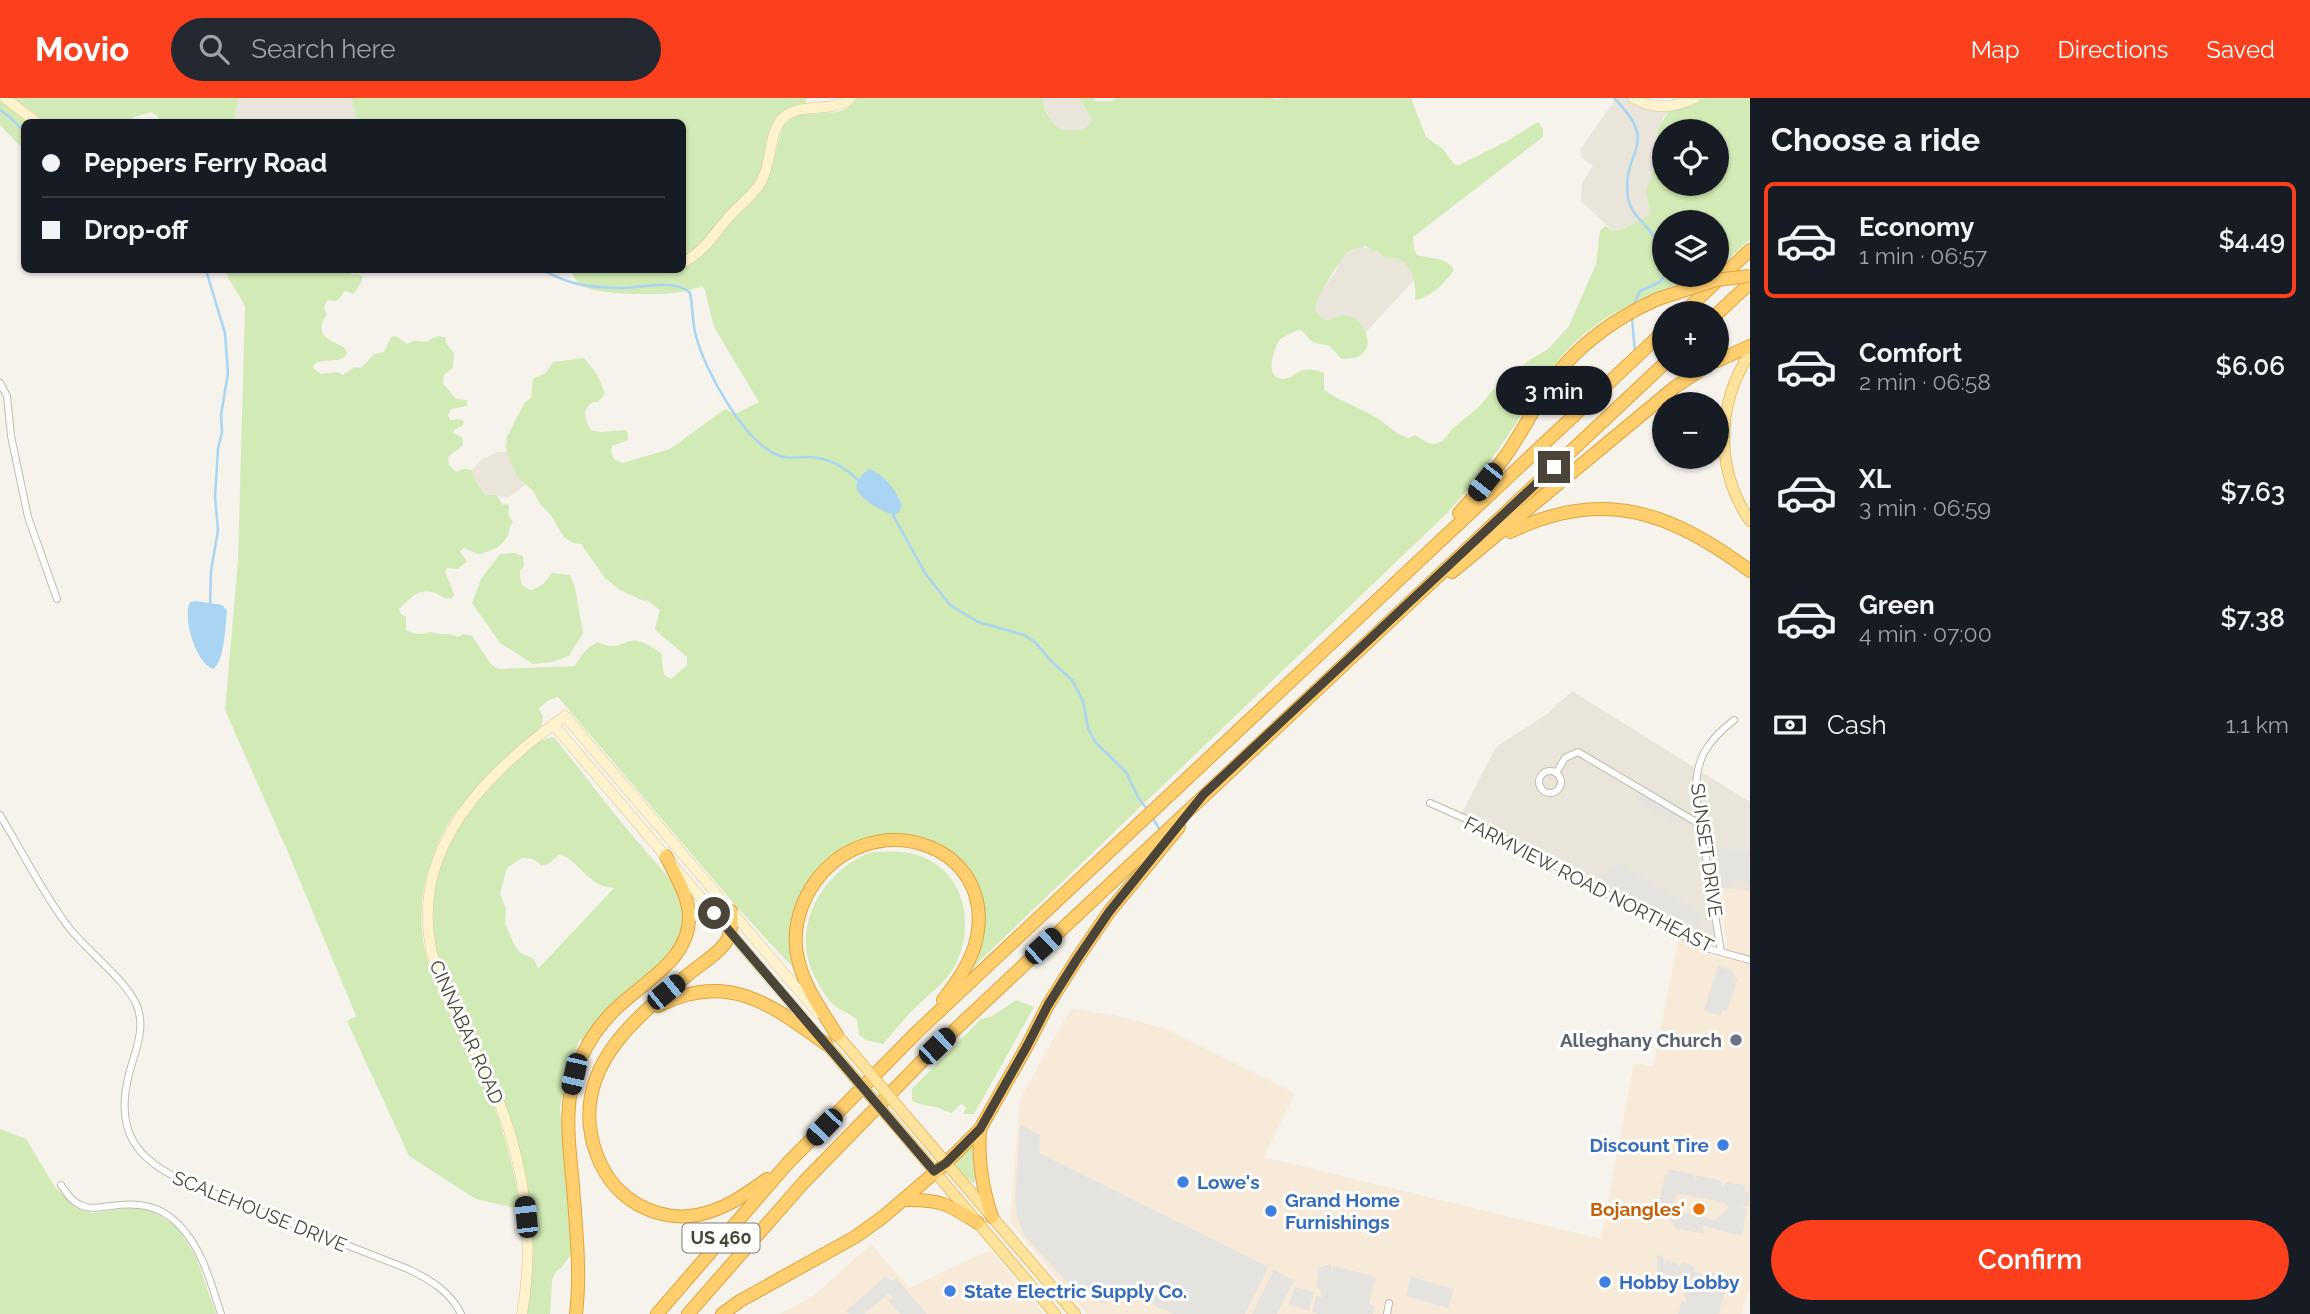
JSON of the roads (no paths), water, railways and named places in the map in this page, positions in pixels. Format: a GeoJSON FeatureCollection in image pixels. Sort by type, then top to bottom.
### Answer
{"type":"FeatureCollection","features":[{"type":"Feature","properties":{"kind":"highway"},"geometry":{"type":"LineString","coordinates":[[1696,301],[1750,250]]}},
{"type":"Feature","properties":{"kind":"highway"},"geometry":{"type":"LineString","coordinates":[[1395,583],[1468,504],[1506,454],[1550,383],[1572,357],[1596,335],[1627,313],[1658,299],[1716,280],[1750,276]]}},
{"type":"Feature","properties":{"kind":"highway"},"geometry":{"type":"LineString","coordinates":[[1729,303],[1750,283]]}},
{"type":"Feature","properties":{"kind":"highway","name":"US 460"},"geometry":{"type":"LineString","coordinates":[[657,1314],[787,1164],[917,1032],[1652,342]]}},
{"type":"Feature","properties":{"kind":"highway"},"geometry":{"type":"LineString","coordinates":[[1729,356],[1750,346]]}},
{"type":"Feature","properties":{"kind":"highway","name":"US 460"},"geometry":{"type":"LineString","coordinates":[[688,1314],[764,1226],[934,1049],[1652,374]]}},
{"type":"Feature","properties":{"kind":"highway"},"geometry":{"type":"LineString","coordinates":[[1372,637],[1689,378]]}},
{"type":"Feature","properties":{"kind":"highway"},"geometry":{"type":"LineString","coordinates":[[1491,541],[1530,522],[1559,513],[1587,508],[1614,508],[1663,520],[1686,530],[1750,571]]}},
{"type":"Feature","properties":{"kind":"highway"},"geometry":{"type":"LineString","coordinates":[[722,1314],[740,1301],[855,1237],[904,1200],[980,1129],[1048,1005],[1077,959],[1109,912],[1203,795]]}},
{"type":"Feature","properties":{"kind":"highway"},"geometry":{"type":"LineString","coordinates":[[837,1035],[800,970],[795,942],[800,909],[815,881],[838,858],[867,844],[896,840],[926,845],[952,860],[970,886],[978,915],[978,933],[968,961],[955,983],[917,1032]]}},
{"type":"Feature","properties":{"kind":"highway"},"geometry":{"type":"LineString","coordinates":[[576,1314],[579,1264],[568,1130],[570,1091],[581,1058],[598,1029],[620,1005],[669,962],[684,942],[688,930],[687,903],[666,856]]}},
{"type":"Feature","properties":{"kind":"highway"},"geometry":{"type":"LineString","coordinates":[[635,1022],[724,945],[730,932],[731,911]]}},
{"type":"Feature","properties":{"kind":"highway"},"geometry":{"type":"LineString","coordinates":[[787,1164],[754,1189],[722,1208],[681,1217],[646,1209],[622,1193],[602,1167],[591,1136],[590,1104],[593,1087],[605,1057],[623,1032],[648,1011],[676,998],[706,992],[721,992],[765,1003],[826,1044]]}},
{"type":"Feature","properties":{"kind":"highway"},"geometry":{"type":"LineString","coordinates":[[980,1129],[978,1159],[992,1217]]}},
{"type":"Feature","properties":{"kind":"highway"},"geometry":{"type":"LineString","coordinates":[[904,1200],[937,1201],[949,1205],[978,1223]]}},
{"type":"Feature","properties":{"kind":"main road"},"geometry":{"type":"LineString","coordinates":[[1750,353],[1730,393],[1724,422],[1726,468],[1733,489],[1750,522]]}},
{"type":"Feature","properties":{"kind":"main road"},"geometry":{"type":"LineString","coordinates":[[837,1035],[1075,1314]]}},
{"type":"Feature","properties":{"kind":"main road"},"geometry":{"type":"LineString","coordinates":[[826,1044],[1055,1314]]}},
{"type":"Feature","properties":{"kind":"street"},"geometry":{"type":"LineString","coordinates":[[5,98],[32,119]]}},
{"type":"Feature","properties":{"kind":"street"},"geometry":{"type":"LineString","coordinates":[[686,259],[708,244],[761,182],[776,131],[782,120],[792,112],[842,105],[851,98]]}},
{"type":"Feature","properties":{"kind":"street"},"geometry":{"type":"LineString","coordinates":[[1633,98],[1653,106],[1670,107],[1695,98]]}},
{"type":"Feature","properties":{"kind":"street"},"geometry":{"type":"LineString","coordinates":[[0,383],[7,396],[10,436],[28,517],[57,599]]}},
{"type":"Feature","properties":{"kind":"street","name":"CINNABAR ROAD"},"geometry":{"type":"LineString","coordinates":[[522,1314],[527,1273],[527,1237],[518,1164],[495,1094],[441,984],[430,946],[428,901],[437,857],[457,819],[481,789],[565,716],[731,911]]}},
{"type":"Feature","properties":{"kind":"street","name":"SUNSET DRIVE"},"geometry":{"type":"LineString","coordinates":[[1721,952],[1695,775],[1700,758],[1710,742],[1734,720]]}},
{"type":"Feature","properties":{"kind":"street"},"geometry":{"type":"LineString","coordinates":[[553,724],[826,1044]]}},
{"type":"Feature","properties":{"kind":"street"},"geometry":{"type":"LineString","coordinates":[[1556,773],[1565,758],[1578,752],[1701,825]]}},
{"type":"Feature","properties":{"kind":"street","name":"FARMVIEW ROAD NORTHEAST"},"geometry":{"type":"LineString","coordinates":[[1430,803],[1482,826],[1706,948],[1750,960]]}},
{"type":"Feature","properties":{"kind":"street","name":"SCALEHOUSE DRIVE"},"geometry":{"type":"LineString","coordinates":[[0,815],[65,923],[127,989],[136,1004],[141,1022],[140,1038],[129,1076],[126,1108],[135,1147],[166,1174],[428,1279],[445,1292],[461,1314]]}},
{"type":"Feature","properties":{"kind":"street"},"geometry":{"type":"LineString","coordinates":[[731,911],[837,1035]]}},
{"type":"Feature","properties":{"kind":"street"},"geometry":{"type":"LineString","coordinates":[[61,1185],[79,1205],[92,1209],[137,1203],[158,1208],[180,1225],[195,1246],[221,1314]]}},
{"type":"Feature","properties":{"kind":"street"},"geometry":{"type":"LineString","coordinates":[[1387,1314],[1390,1303]]}},
{"type":"Feature","properties":{"kind":"water"},"geometry":{"type":"Polygon","coordinates":[[[868,469],[884,478],[893,489],[902,506],[899,512],[894,515],[883,511],[859,493],[857,483],[868,469]]]}},
{"type":"Feature","properties":{"kind":"water"},"geometry":{"type":"Polygon","coordinates":[[[190,602],[222,605],[227,611],[222,651],[213,669],[201,658],[189,629],[188,609],[190,602]]]}},
{"type":"Feature","properties":{"kind":"waterway"},"geometry":{"type":"LineString","coordinates":[[1614,98],[1628,114],[1638,138],[1627,182],[1629,203],[1652,234]]}},
{"type":"Feature","properties":{"kind":"waterway"},"geometry":{"type":"LineString","coordinates":[[0,110],[21,127]]}},
{"type":"Feature","properties":{"kind":"waterway"},"geometry":{"type":"LineString","coordinates":[[207,273],[225,333],[228,373],[218,449],[215,497],[218,530],[211,571],[210,606]]}},
{"type":"Feature","properties":{"kind":"waterway"},"geometry":{"type":"LineString","coordinates":[[549,273],[588,286],[621,288],[667,285],[683,288],[690,293],[695,331],[708,368],[728,405],[753,437],[780,456],[815,457],[829,461],[842,467],[859,481]]}},
{"type":"Feature","properties":{"kind":"waterway"},"geometry":{"type":"LineString","coordinates":[[1633,307],[1640,291],[1652,286]]}},
{"type":"Feature","properties":{"kind":"waterway"},"geometry":{"type":"LineString","coordinates":[[1632,318],[1635,353]]}},
{"type":"Feature","properties":{"kind":"waterway"},"geometry":{"type":"LineString","coordinates":[[892,513],[925,573],[950,605],[978,622],[1024,635],[1035,642],[1072,680],[1083,701],[1088,728],[1095,742],[1126,772],[1147,809]]}},
{"type":"Feature","properties":{"kind":"waterway"},"geometry":{"type":"LineString","coordinates":[[1152,817],[1160,830]]}},
{"type":"Feature","properties":{"kind":"place","name":"Alleghany Church"},"geometry":{"type":"Point","coordinates":[1736,1040]}},
{"type":"Feature","properties":{"kind":"place","name":"Discount Tire"},"geometry":{"type":"Point","coordinates":[1723,1145]}},
{"type":"Feature","properties":{"kind":"place","name":"Lowe's"},"geometry":{"type":"Point","coordinates":[1183,1182]}},
{"type":"Feature","properties":{"kind":"place","name":"Bojangles'"},"geometry":{"type":"Point","coordinates":[1699,1209]}},
{"type":"Feature","properties":{"kind":"place","name":"Grand Home Furnishings"},"geometry":{"type":"Point","coordinates":[1271,1211]}},
{"type":"Feature","properties":{"kind":"place","name":"Hobby Lobby"},"geometry":{"type":"Point","coordinates":[1605,1282]}},
{"type":"Feature","properties":{"kind":"place","name":"State Electric Supply Co."},"geometry":{"type":"Point","coordinates":[950,1291]}}]}
